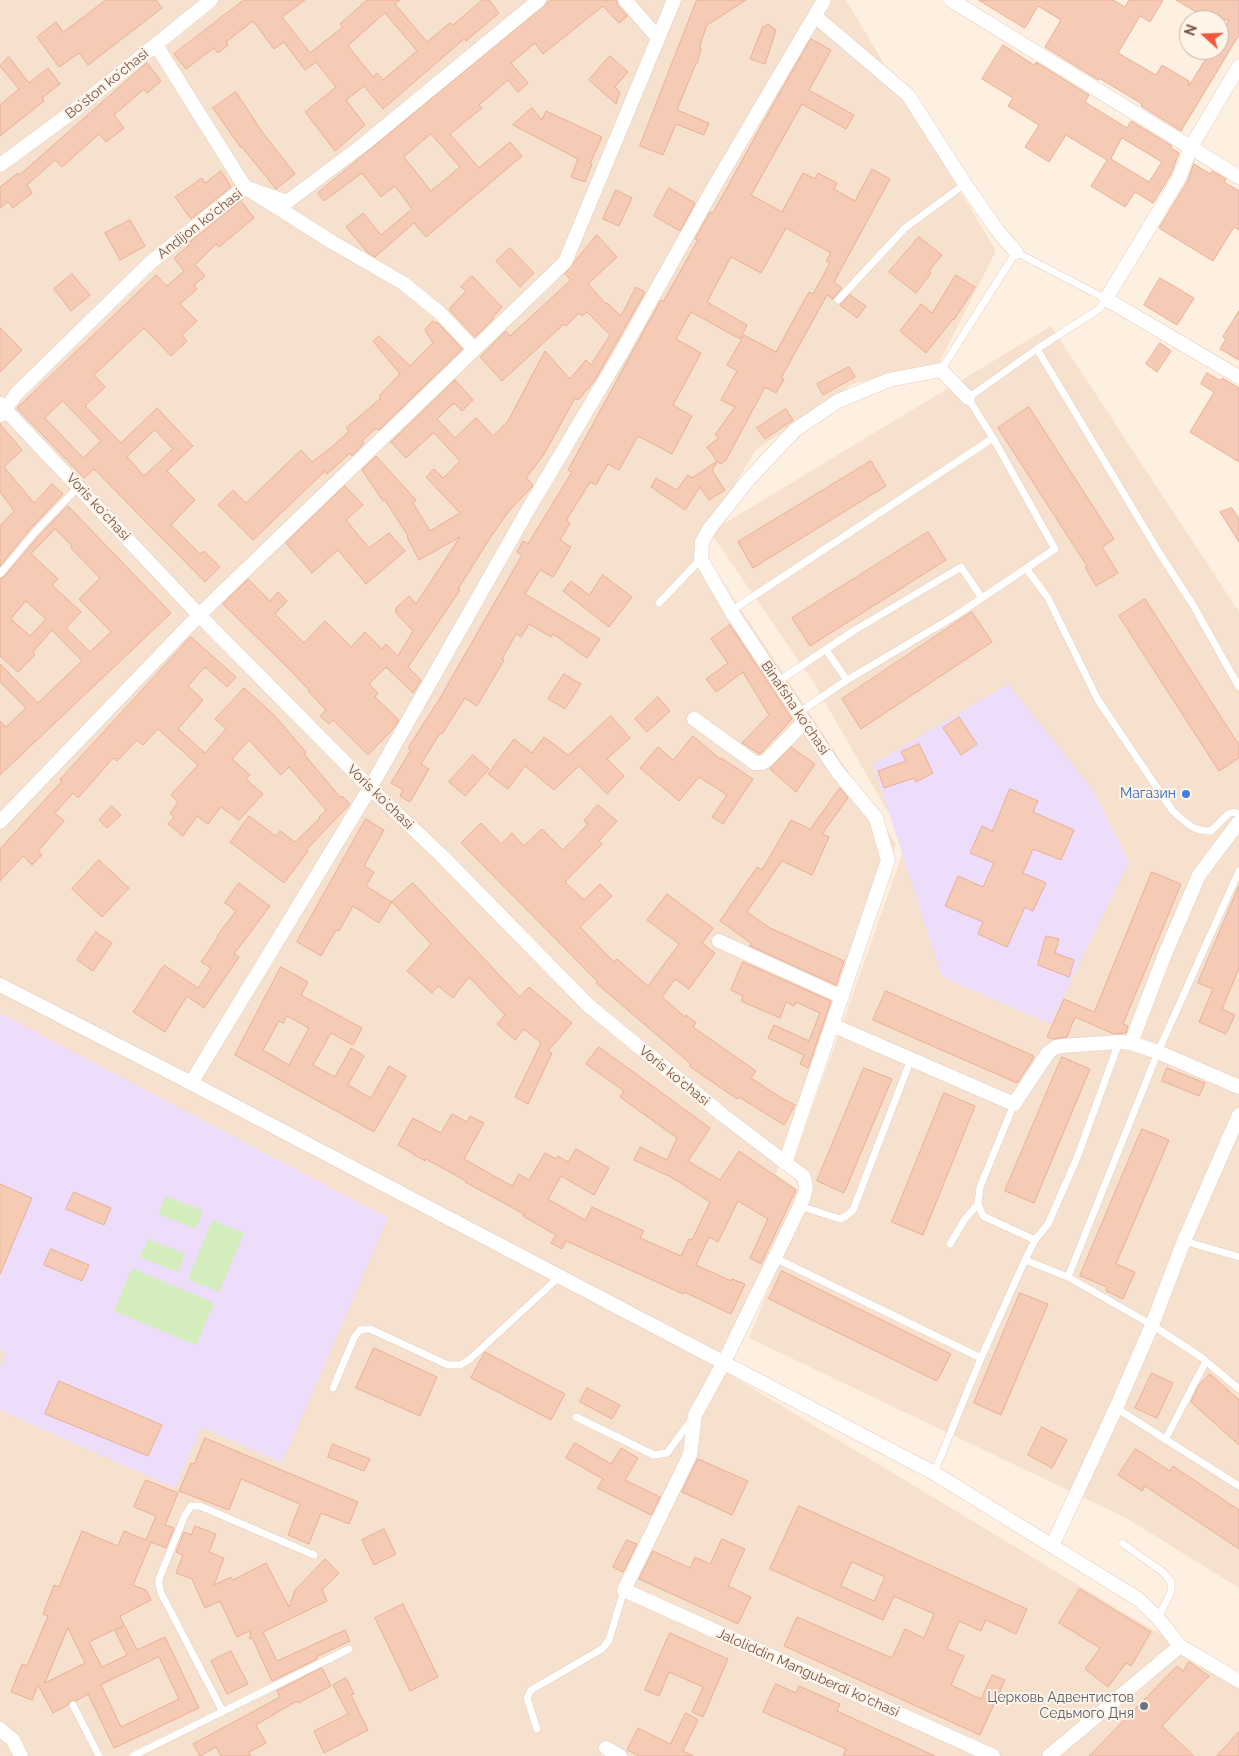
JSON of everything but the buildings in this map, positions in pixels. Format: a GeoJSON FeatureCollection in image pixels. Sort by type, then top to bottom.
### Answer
{"type":"FeatureCollection","features":[{"type":"Feature","properties":{"kind":"street","name":"Boʻston koʻchasi"},"geometry":{"type":"LineString","coordinates":[[0,165],[75,110],[211,0]]}},
{"type":"Feature","properties":{"kind":"street"},"geometry":{"type":"LineString","coordinates":[[156,45],[245,187],[287,202],[364,144],[539,0]]}},
{"type":"Feature","properties":{"kind":"street"},"geometry":{"type":"LineString","coordinates":[[625,0],[658,38]]}},
{"type":"Feature","properties":{"kind":"street"},"geometry":{"type":"LineString","coordinates":[[0,822],[199,615],[565,262],[674,0]]}},
{"type":"Feature","properties":{"kind":"street"},"geometry":{"type":"LineString","coordinates":[[191,1083],[370,788],[529,508],[620,355],[714,187],[824,0]]}},
{"type":"Feature","properties":{"kind":"street"},"geometry":{"type":"LineString","coordinates":[[951,0],[1239,176]]}},
{"type":"Feature","properties":{"kind":"street"},"geometry":{"type":"LineString","coordinates":[[816,16],[908,95],[965,184],[997,230],[1016,252]]}},
{"type":"Feature","properties":{"kind":"street"},"geometry":{"type":"LineString","coordinates":[[1239,66],[1191,147],[1178,178],[1106,299],[1239,377]]}},
{"type":"Feature","properties":{"kind":"street","name":"Andijon koʻchasi"},"geometry":{"type":"LineString","coordinates":[[2,410],[150,262],[245,187],[332,242],[404,283],[440,313],[474,349]]}},
{"type":"Feature","properties":{"kind":"street"},"geometry":{"type":"LineString","coordinates":[[701,558],[702,542],[710,528],[749,480],[795,430],[838,401],[890,380],[941,370],[968,398]]}},
{"type":"Feature","properties":{"kind":"street","name":"Voris koʻchasi"},"geometry":{"type":"LineString","coordinates":[[2,410],[79,486],[199,615],[590,1006],[724,1116],[803,1176],[807,1189],[800,1206]]}},
{"type":"Feature","properties":{"kind":"street","name":"Binafsha koʻchasi"},"geometry":{"type":"LineString","coordinates":[[701,558],[731,611],[777,682],[837,771],[876,818],[888,860],[785,1162]]}},
{"type":"Feature","properties":{"kind":"street"},"geometry":{"type":"LineString","coordinates":[[694,719],[755,762],[762,763],[767,760],[802,719]]}},
{"type":"Feature","properties":{"kind":"street"},"geometry":{"type":"LineString","coordinates":[[1125,1042],[1199,875],[1239,822]]}},
{"type":"Feature","properties":{"kind":"street"},"geometry":{"type":"LineString","coordinates":[[719,941],[842,997]]}},
{"type":"Feature","properties":{"kind":"street"},"geometry":{"type":"LineString","coordinates":[[0,985],[191,1083],[934,1473],[1138,1599],[1158,1618],[1180,1646],[1239,1680]]}},
{"type":"Feature","properties":{"kind":"street"},"geometry":{"type":"LineString","coordinates":[[832,1025],[1014,1104],[1048,1053],[1056,1047],[1125,1042],[1158,1052],[1239,1087]]}},
{"type":"Feature","properties":{"kind":"street"},"geometry":{"type":"LineString","coordinates":[[1052,1546],[1152,1325],[1184,1241],[1239,1114]]}},
{"type":"Feature","properties":{"kind":"street"},"geometry":{"type":"LineString","coordinates":[[624,1590],[690,1455],[696,1415],[800,1206]]}},
{"type":"Feature","properties":{"kind":"street","name":"Jaloliddin Manguberdi ko'chasi"},"geometry":{"type":"LineString","coordinates":[[624,1590],[993,1756]]}},
{"type":"Feature","properties":{"kind":"street"},"geometry":{"type":"LineString","coordinates":[[1049,1756],[1180,1646]]}},
{"type":"Feature","properties":{"kind":"street"},"geometry":{"type":"LineString","coordinates":[[0,1729],[13,1740],[20,1756]]}},
{"type":"Feature","properties":{"kind":"street"},"geometry":{"type":"LineString","coordinates":[[606,1748],[620,1756]]}},
{"type":"Feature","properties":{"kind":"lane"},"geometry":{"type":"LineString","coordinates":[[838,300],[905,228],[965,184]]}},
{"type":"Feature","properties":{"kind":"lane"},"geometry":{"type":"LineString","coordinates":[[802,719],[804,709],[847,680],[955,616],[1055,549],[993,438],[968,398],[1037,349],[1099,309],[1106,299],[1016,252],[941,370]]}},
{"type":"Feature","properties":{"kind":"lane"},"geometry":{"type":"LineString","coordinates":[[1037,349],[1193,604],[1239,687]]}},
{"type":"Feature","properties":{"kind":"lane"},"geometry":{"type":"LineString","coordinates":[[731,611],[993,438]]}},
{"type":"Feature","properties":{"kind":"lane"},"geometry":{"type":"LineString","coordinates":[[0,574],[79,486]]}},
{"type":"Feature","properties":{"kind":"lane"},"geometry":{"type":"LineString","coordinates":[[659,603],[701,558]]}},
{"type":"Feature","properties":{"kind":"lane"},"geometry":{"type":"LineString","coordinates":[[777,682],[855,630],[961,566],[982,598]]}},
{"type":"Feature","properties":{"kind":"lane"},"geometry":{"type":"LineString","coordinates":[[1026,568],[1048,598],[1098,700],[1172,810],[1188,825],[1200,831],[1211,831],[1228,814],[1234,812],[1239,814]]}},
{"type":"Feature","properties":{"kind":"lane"},"geometry":{"type":"LineString","coordinates":[[826,650],[847,680]]}},
{"type":"Feature","properties":{"kind":"lane"},"geometry":{"type":"LineString","coordinates":[[1068,1277],[1158,1052],[1239,871]]}},
{"type":"Feature","properties":{"kind":"lane"},"geometry":{"type":"LineString","coordinates":[[934,1473],[1025,1260],[1035,1240],[1048,1224],[1125,1042]]}},
{"type":"Feature","properties":{"kind":"lane"},"geometry":{"type":"LineString","coordinates":[[800,1206],[840,1219],[853,1210],[911,1060]]}},
{"type":"Feature","properties":{"kind":"lane"},"geometry":{"type":"LineString","coordinates":[[1014,1104],[980,1187],[978,1204],[983,1216],[1035,1240]]}},
{"type":"Feature","properties":{"kind":"lane"},"geometry":{"type":"LineString","coordinates":[[950,1244],[964,1219],[978,1204]]}},
{"type":"Feature","properties":{"kind":"lane"},"geometry":{"type":"LineString","coordinates":[[1184,1241],[1239,1257]]}},
{"type":"Feature","properties":{"kind":"lane"},"geometry":{"type":"LineString","coordinates":[[775,1258],[982,1358]]}},
{"type":"Feature","properties":{"kind":"lane"},"geometry":{"type":"LineString","coordinates":[[1025,1260],[1068,1277],[1152,1325],[1206,1361],[1239,1389]]}},
{"type":"Feature","properties":{"kind":"lane"},"geometry":{"type":"LineString","coordinates":[[333,1388],[354,1338],[360,1330],[370,1329],[448,1364],[460,1365],[470,1359],[560,1276]]}},
{"type":"Feature","properties":{"kind":"lane"},"geometry":{"type":"LineString","coordinates":[[1166,1440],[1206,1361]]}},
{"type":"Feature","properties":{"kind":"lane"},"geometry":{"type":"LineString","coordinates":[[1116,1408],[1239,1486]]}},
{"type":"Feature","properties":{"kind":"lane"},"geometry":{"type":"LineString","coordinates":[[576,1417],[654,1455],[667,1453],[696,1415]]}},
{"type":"Feature","properties":{"kind":"lane"},"geometry":{"type":"LineString","coordinates":[[223,1712],[161,1593],[159,1585],[159,1579],[185,1515],[191,1506],[200,1506],[314,1555]]}},
{"type":"Feature","properties":{"kind":"lane"},"geometry":{"type":"LineString","coordinates":[[1122,1543],[1163,1572],[1171,1582],[1171,1592],[1158,1618]]}},
{"type":"Feature","properties":{"kind":"lane"},"geometry":{"type":"LineString","coordinates":[[537,1729],[527,1698],[531,1690],[602,1649],[609,1640],[624,1590]]}},
{"type":"Feature","properties":{"kind":"lane"},"geometry":{"type":"LineString","coordinates":[[133,1756],[349,1649]]}},
{"type":"Feature","properties":{"kind":"lane"},"geometry":{"type":"LineString","coordinates":[[74,1705],[99,1756]]}},
{"type":"Feature","properties":{"kind":"shaded area"},"geometry":{"type":"Polygon","coordinates":[[[0,0],[846,0],[996,251],[939,363],[853,384],[756,450],[698,544],[896,844],[800,1113],[776,1174],[802,1192],[719,1368],[1153,1630],[1239,1677],[1239,1756],[0,1756],[0,0]]]}},
{"type":"Feature","properties":{"kind":"shaded area"},"geometry":{"type":"Polygon","coordinates":[[[1051,326],[1239,612],[1239,1588],[1126,1518],[749,1338],[807,1194],[789,1174],[906,844],[814,683],[710,532],[1051,326]]]}},
{"type":"Feature","properties":{"kind":"shaded area"},"geometry":{"type":"Polygon","coordinates":[[[1008,684],[1093,790],[1129,862],[1050,1024],[942,977],[873,764],[1008,684]]]}},
{"type":"Feature","properties":{"kind":"shaded area"},"geometry":{"type":"Polygon","coordinates":[[[0,1013],[388,1218],[282,1463],[202,1427],[175,1488],[0,1410],[0,1367],[7,1352],[0,1349],[0,1013]]]}},
{"type":"Feature","properties":{"kind":"green space"},"geometry":{"type":"Polygon","coordinates":[[[166,1196],[203,1211],[196,1229],[158,1214],[166,1196]]]}},
{"type":"Feature","properties":{"kind":"green space"},"geometry":{"type":"Polygon","coordinates":[[[212,1220],[244,1233],[219,1292],[188,1279],[212,1220]]]}},
{"type":"Feature","properties":{"kind":"green space"},"geometry":{"type":"Polygon","coordinates":[[[148,1239],[185,1254],[178,1272],[140,1257],[148,1239]]]}},
{"type":"Feature","properties":{"kind":"green space"},"geometry":{"type":"Polygon","coordinates":[[[132,1268],[214,1303],[196,1345],[114,1311],[132,1268]]]}},
{"type":"Feature","properties":{"kind":"place","name":"Магазин"},"geometry":{"type":"Point","coordinates":[1186,794]}},
{"type":"Feature","properties":{"kind":"place","name":"Церковь Адвентистов Седьмого Дня"},"geometry":{"type":"Point","coordinates":[1144,1706]}}]}
